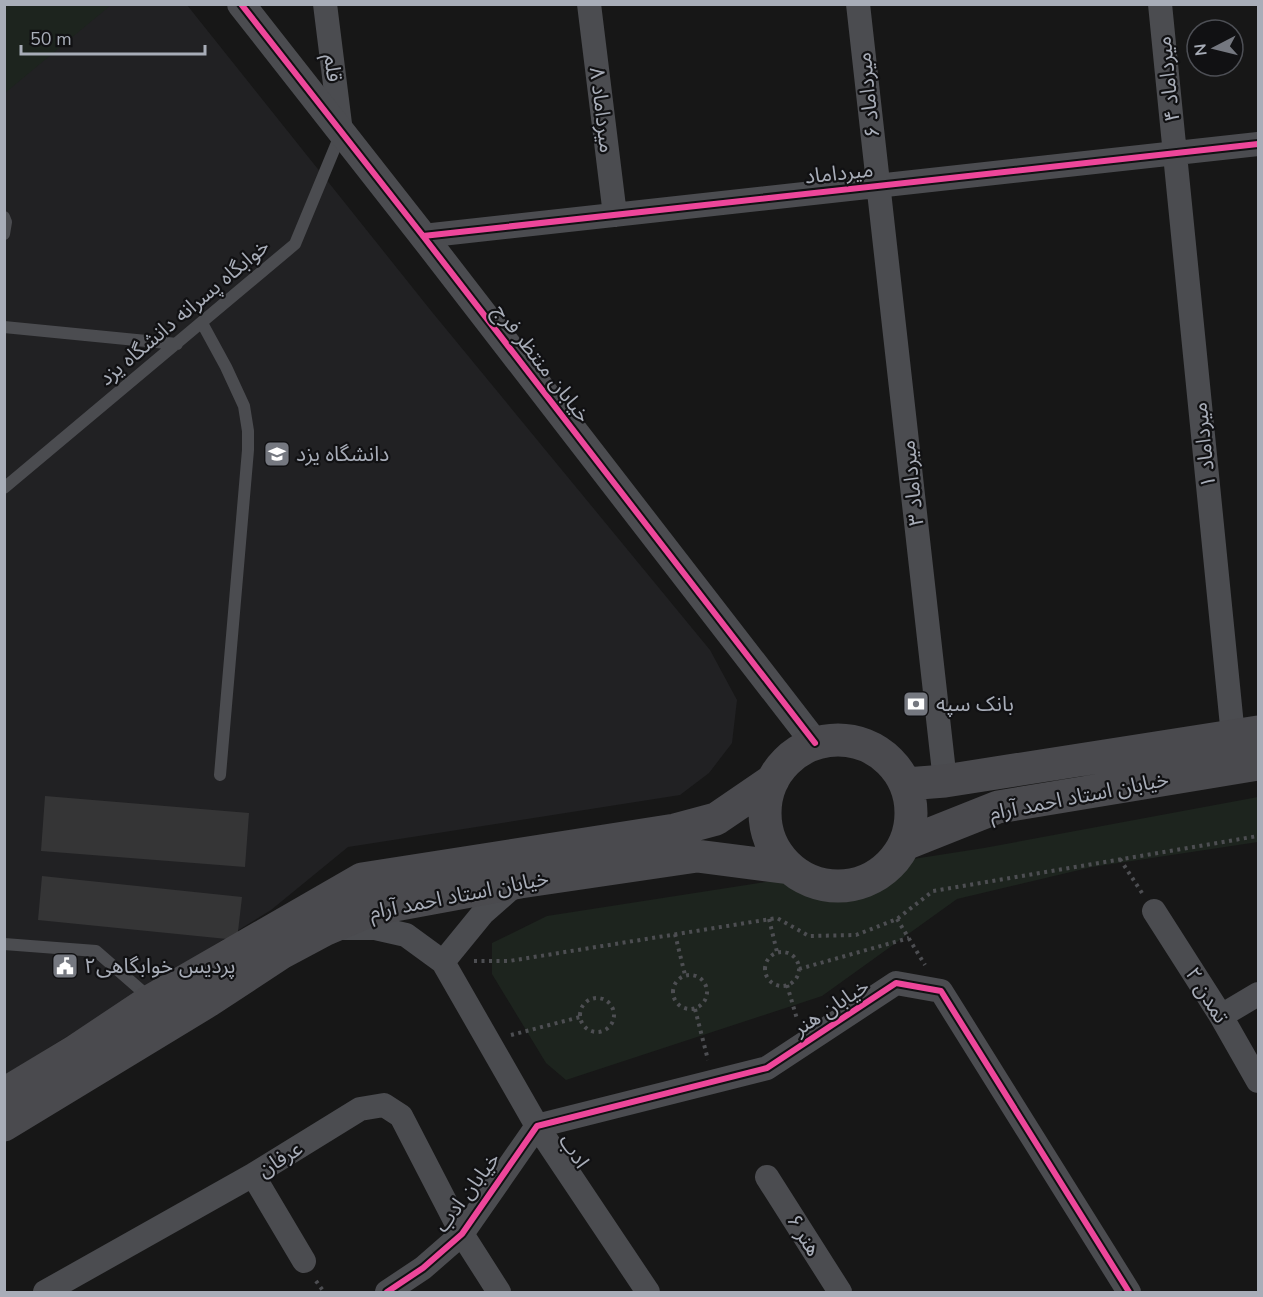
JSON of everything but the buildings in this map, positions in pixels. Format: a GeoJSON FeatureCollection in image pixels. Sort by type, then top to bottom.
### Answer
{"type":"FeatureCollection","features":[{"type":"Feature","properties":{"kind":"main road","name":"خیابان استاد احمد آرام"},"geometry":{"type":"LineString","coordinates":[[906,784],[945,781],[1246,734]]}},
{"type":"Feature","properties":{"kind":"main road"},"geometry":{"type":"LineString","coordinates":[[841,740],[868,746],[891,761],[906,784],[911,813],[905,844],[884,871],[854,885],[820,885],[790,868],[777,853],[768,835],[765,807],[773,780],[790,758],[814,743],[841,740]]}},
{"type":"Feature","properties":{"kind":"main road","name":"خیابان استاد احمد آرام"},"geometry":{"type":"LineString","coordinates":[[905,844],[998,807],[1258,764]]}},
{"type":"Feature","properties":{"kind":"main road","name":"خیابان استاد احمد آرام"},"geometry":{"type":"LineString","coordinates":[[4,1094],[74,1052],[152,1000],[362,879],[675,830],[716,819],[773,780]]}},
{"type":"Feature","properties":{"kind":"main road","name":"خیابان استاد احمد آرام"},"geometry":{"type":"LineString","coordinates":[[4,1125],[198,1007],[281,953],[326,928],[374,909],[520,882],[697,856],[790,868]]}},
{"type":"Feature","properties":{"kind":"street","name":"خیابان منتظر فرج"},"geometry":{"type":"LineString","coordinates":[[241,4],[814,743]]}},
{"type":"Feature","properties":{"kind":"street","name":"قلم"},"geometry":{"type":"LineString","coordinates":[[325,4],[341,132]]}},
{"type":"Feature","properties":{"kind":"street","name":"میرداماد ۸"},"geometry":{"type":"LineString","coordinates":[[589,4],[615,214]]}},
{"type":"Feature","properties":{"kind":"street","name":"میرداماد ۶"},"geometry":{"type":"LineString","coordinates":[[858,4],[878,186]]}},
{"type":"Feature","properties":{"kind":"street","name":"میرداماد ۴"},"geometry":{"type":"LineString","coordinates":[[1160,4],[1176,153]]}},
{"type":"Feature","properties":{"kind":"street","name":"میرداماد"},"geometry":{"type":"LineString","coordinates":[[423,236],[1258,144]]}},
{"type":"Feature","properties":{"kind":"street","name":"میرداماد ۱"},"geometry":{"type":"LineString","coordinates":[[1176,153],[1246,734]]}},
{"type":"Feature","properties":{"kind":"street","name":"میرداماد ۳"},"geometry":{"type":"LineString","coordinates":[[878,186],[945,781]]}},
{"type":"Feature","properties":{"kind":"street"},"geometry":{"type":"LineString","coordinates":[[326,928],[375,928],[406,935],[443,962],[483,912],[520,882]]}},
{"type":"Feature","properties":{"kind":"street","name":"تمدن ۲"},"geometry":{"type":"LineString","coordinates":[[1154,911],[1221,1016],[1258,1081]]}},
{"type":"Feature","properties":{"kind":"street","name":"ادب"},"geometry":{"type":"LineString","coordinates":[[443,962],[537,1126],[648,1293]]}},
{"type":"Feature","properties":{"kind":"street","name":"خیابان هنر"},"geometry":{"type":"LineString","coordinates":[[537,1126],[767,1068],[896,983],[941,991]]}},
{"type":"Feature","properties":{"kind":"street"},"geometry":{"type":"LineString","coordinates":[[941,991],[1129,1293]]}},
{"type":"Feature","properties":{"kind":"street"},"geometry":{"type":"LineString","coordinates":[[1221,1016],[1258,994]]}},
{"type":"Feature","properties":{"kind":"street","name":"عرفان"},"geometry":{"type":"LineString","coordinates":[[45,1293],[73,1285],[360,1109],[384,1105],[401,1116],[462,1234],[499,1293]]}},
{"type":"Feature","properties":{"kind":"street","name":"خیابان ادب"},"geometry":{"type":"LineString","coordinates":[[387,1293],[423,1268],[462,1234],[537,1126]]}},
{"type":"Feature","properties":{"kind":"street"},"geometry":{"type":"LineString","coordinates":[[254,1175],[304,1261]]}},
{"type":"Feature","properties":{"kind":"street","name":"هنر ۶"},"geometry":{"type":"LineString","coordinates":[[767,1178],[840,1293]]}},
{"type":"Feature","properties":{"kind":"lane","name":"خوابگاه پسرانه دانشگاه یزد"},"geometry":{"type":"LineString","coordinates":[[4,488],[295,244],[341,132]]}},
{"type":"Feature","properties":{"kind":"lane"},"geometry":{"type":"LineString","coordinates":[[4,217],[6,222],[4,234]]}},
{"type":"Feature","properties":{"kind":"lane"},"geometry":{"type":"LineString","coordinates":[[202,323],[241,398],[248,431],[220,775]]}},
{"type":"Feature","properties":{"kind":"lane"},"geometry":{"type":"LineString","coordinates":[[4,327],[177,344]]}},
{"type":"Feature","properties":{"kind":"lane"},"geometry":{"type":"LineString","coordinates":[[4,944],[96,951],[152,1000]]}},
{"type":"Feature","properties":{"kind":"path"},"geometry":{"type":"LineString","coordinates":[[443,962],[509,961],[777,918],[809,936],[856,935],[897,920],[933,891],[1258,836]]}},
{"type":"Feature","properties":{"kind":"path"},"geometry":{"type":"LineString","coordinates":[[1120,859],[1154,911]]}},
{"type":"Feature","properties":{"kind":"path"},"geometry":{"type":"LineString","coordinates":[[769,919],[777,952]]}},
{"type":"Feature","properties":{"kind":"path"},"geometry":{"type":"LineString","coordinates":[[897,920],[941,991]]}},
{"type":"Feature","properties":{"kind":"path"},"geometry":{"type":"LineString","coordinates":[[675,934],[685,975]]}},
{"type":"Feature","properties":{"kind":"path"},"geometry":{"type":"LineString","coordinates":[[799,969],[909,938]]}},
{"type":"Feature","properties":{"kind":"path"},"geometry":{"type":"LineString","coordinates":[[777,952],[787,952],[796,958],[799,969],[796,980],[787,986],[776,985],[768,978],[765,968],[768,958],[777,952]]}},
{"type":"Feature","properties":{"kind":"path"},"geometry":{"type":"LineString","coordinates":[[685,975],[695,975],[704,982],[707,992],[704,1002],[695,1009],[684,1008],[675,1002],[672,991],[676,981],[685,975]]}},
{"type":"Feature","properties":{"kind":"path"},"geometry":{"type":"LineString","coordinates":[[787,986],[805,1043]]}},
{"type":"Feature","properties":{"kind":"path"},"geometry":{"type":"LineString","coordinates":[[591,998],[603,999],[612,1006],[614,1018],[608,1029],[596,1032],[585,1028],[579,1017],[582,1005],[591,998]]}},
{"type":"Feature","properties":{"kind":"path"},"geometry":{"type":"LineString","coordinates":[[695,1009],[713,1081]]}},
{"type":"Feature","properties":{"kind":"path"},"geometry":{"type":"LineString","coordinates":[[488,1041],[579,1017]]}},
{"type":"Feature","properties":{"kind":"shaded area"},"geometry":{"type":"Polygon","coordinates":[[[5,4],[111,4],[111,5],[5,93],[5,4]]]}},
{"type":"Feature","properties":{"kind":"shaded area","name":"دانشگاه یزد"},"geometry":{"type":"Polygon","coordinates":[[[5,5],[187,5],[432,312],[710,650],[737,700],[732,743],[709,773],[680,795],[348,847],[271,910],[5,1075],[5,5]]]}},
{"type":"Feature","properties":{"kind":"shaded area"},"geometry":{"type":"Polygon","coordinates":[[[1258,797],[1258,842],[1092,867],[957,899],[822,996],[566,1080],[546,1063],[492,974],[492,943],[547,916],[984,848],[1258,797]]]}},
{"type":"Feature","properties":{"kind":"cycle path"},"geometry":{"type":"LineString","coordinates":[[241,4],[815,743]]}},
{"type":"Feature","properties":{"kind":"cycle path"},"geometry":{"type":"LineString","coordinates":[[423,236],[1258,144]]}},
{"type":"Feature","properties":{"kind":"cycle path"},"geometry":{"type":"LineString","coordinates":[[387,1292],[423,1268],[462,1234],[537,1126],[767,1068],[896,983],[941,991],[1129,1292]]}},
{"type":"Feature","properties":{"kind":"place","name":"دانشگاه یزد"},"geometry":{"type":"Point","coordinates":[277,454]}},
{"type":"Feature","properties":{"kind":"place","name":"بانک سپه"},"geometry":{"type":"Point","coordinates":[916,704]}},
{"type":"Feature","properties":{"kind":"place","name":"پردیس خوابگاهی٢"},"geometry":{"type":"Point","coordinates":[65,966]}}]}
